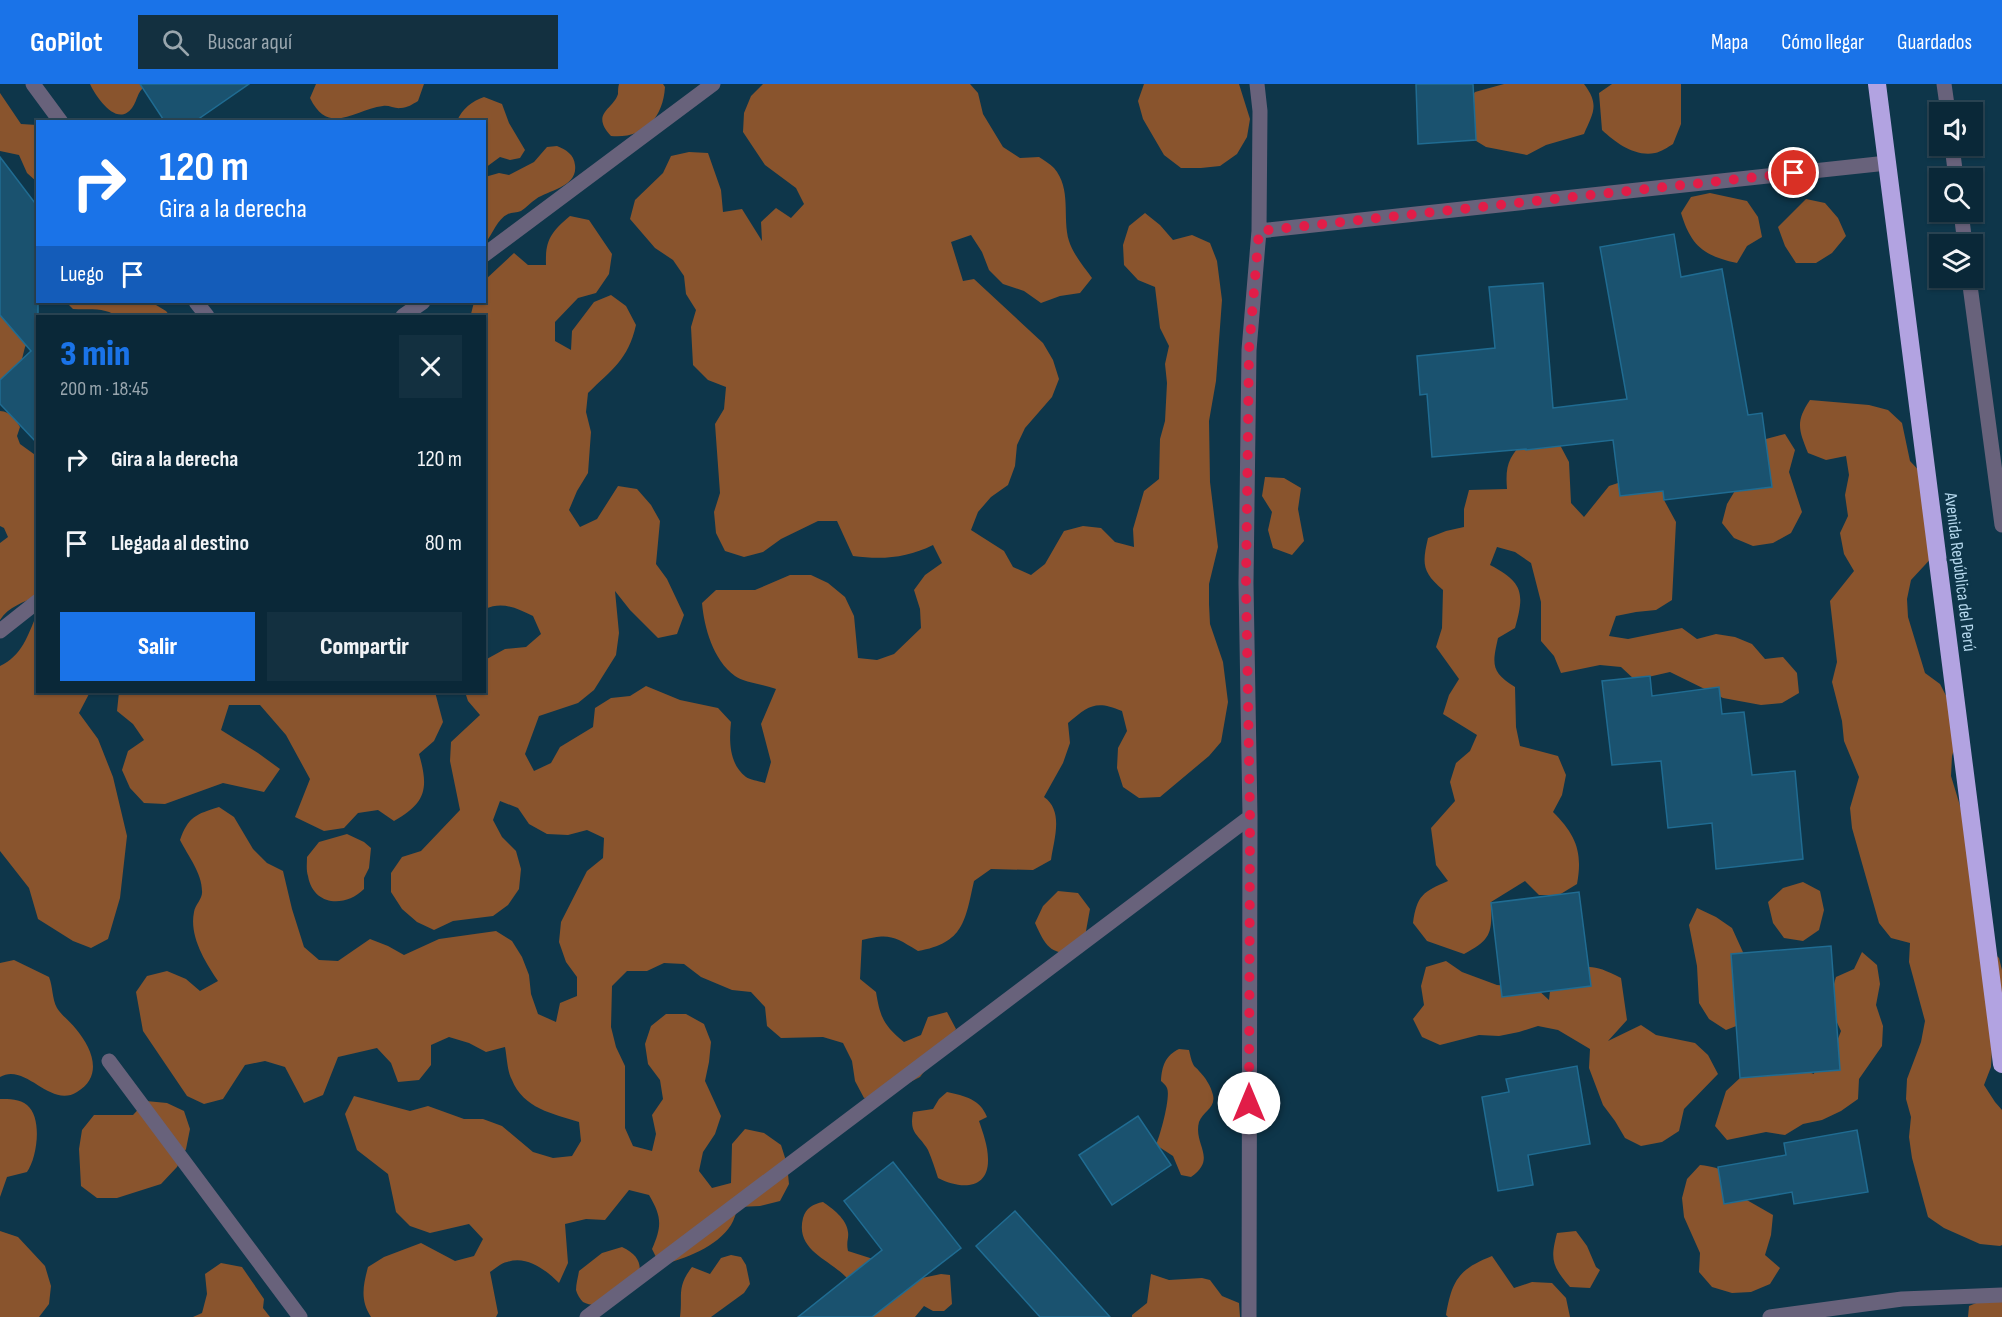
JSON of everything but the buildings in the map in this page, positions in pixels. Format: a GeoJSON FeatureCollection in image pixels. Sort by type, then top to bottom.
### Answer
{"type":"FeatureCollection","features":[{"type":"Feature","properties":{"kind":"highway","name":"Avenida República del Perú"},"geometry":{"type":"LineString","coordinates":[[1877,84],[2002,1064]]}},
{"type":"Feature","properties":{"kind":"street"},"geometry":{"type":"LineString","coordinates":[[33,84],[60,120]]}},
{"type":"Feature","properties":{"kind":"street"},"geometry":{"type":"LineString","coordinates":[[486,254],[713,84]]}},
{"type":"Feature","properties":{"kind":"street"},"geometry":{"type":"LineString","coordinates":[[1249,1317],[1250,817],[1246,583],[1249,350],[1259,231],[1260,111],[1257,84]]}},
{"type":"Feature","properties":{"kind":"street"},"geometry":{"type":"LineString","coordinates":[[1944,84],[1947,102]]}},
{"type":"Feature","properties":{"kind":"street"},"geometry":{"type":"LineString","coordinates":[[1259,231],[1887,163]]}},
{"type":"Feature","properties":{"kind":"street"},"geometry":{"type":"LineString","coordinates":[[1970,288],[2002,525]]}},
{"type":"Feature","properties":{"kind":"street"},"geometry":{"type":"LineString","coordinates":[[197,303],[206,315]]}},
{"type":"Feature","properties":{"kind":"street"},"geometry":{"type":"LineString","coordinates":[[404,315],[422,303]]}},
{"type":"Feature","properties":{"kind":"street"},"geometry":{"type":"LineString","coordinates":[[0,631],[36,603]]}},
{"type":"Feature","properties":{"kind":"street"},"geometry":{"type":"LineString","coordinates":[[587,1317],[1250,817]]}},
{"type":"Feature","properties":{"kind":"street"},"geometry":{"type":"LineString","coordinates":[[109,1061],[300,1317]]}},
{"type":"Feature","properties":{"kind":"street"},"geometry":{"type":"LineString","coordinates":[[1770,1317],[1902,1299],[2002,1295]]}},
{"type":"Feature","properties":{"kind":"shaded area"},"geometry":{"type":"Polygon","coordinates":[[[90,84],[148,84],[140,92],[132,108],[120,115],[102,103],[90,84]]]}},
{"type":"Feature","properties":{"kind":"shaded area"},"geometry":{"type":"Polygon","coordinates":[[[316,84],[424,84],[418,101],[408,107],[383,106],[343,118],[334,118],[325,116],[317,110],[310,98],[316,84]]]}},
{"type":"Feature","properties":{"kind":"shaded area"},"geometry":{"type":"Polygon","coordinates":[[[619,84],[663,84],[665,87],[660,109],[649,125],[633,134],[611,136],[605,128],[603,117],[618,94],[619,84]]]}},
{"type":"Feature","properties":{"kind":"shaded area"},"geometry":{"type":"Polygon","coordinates":[[[763,84],[970,84],[978,93],[983,114],[1003,147],[1020,158],[1039,157],[1060,176],[1065,194],[1069,241],[1076,256],[1092,278],[1080,293],[1060,296],[1041,303],[1024,291],[1003,284],[989,270],[982,252],[971,235],[951,242],[963,281],[974,279],[1043,343],[1053,360],[1059,379],[1052,397],[1025,428],[1017,445],[1015,466],[1008,485],[991,497],[978,512],[971,530],[1004,551],[1013,567],[1031,575],[1045,564],[1064,531],[1083,526],[1101,528],[1115,542],[1134,547],[1133,529],[1144,491],[1159,479],[1160,439],[1165,421],[1167,383],[1165,364],[1169,346],[1160,328],[1155,287],[1138,280],[1124,265],[1123,245],[1129,226],[1145,213],[1173,240],[1192,235],[1210,243],[1217,261],[1222,300],[1216,381],[1209,421],[1210,482],[1218,547],[1209,584],[1210,624],[1223,662],[1228,702],[1221,742],[1209,756],[1160,797],[1139,798],[1123,787],[1117,768],[1118,748],[1127,731],[1122,711],[1106,706],[1093,706],[1068,723],[1070,743],[1063,763],[1044,797],[1054,810],[1056,818],[1051,860],[1033,870],[991,869],[974,881],[968,908],[960,928],[945,942],[918,951],[891,937],[862,940],[860,979],[876,992],[884,1020],[897,1036],[904,1042],[921,1035],[928,1017],[947,1012],[956,1029],[920,1077],[883,1096],[864,1098],[855,1081],[852,1061],[843,1043],[823,1037],[781,1038],[767,1026],[765,1007],[751,992],[732,990],[701,977],[684,964],[664,963],[647,971],[627,971],[612,986],[611,1027],[616,1047],[625,1066],[625,1128],[633,1146],[652,1151],[656,1134],[652,1115],[663,1099],[660,1080],[648,1064],[645,1044],[651,1026],[666,1014],[686,1014],[704,1024],[711,1042],[705,1081],[721,1116],[715,1134],[703,1152],[699,1171],[712,1188],[731,1183],[732,1144],[745,1129],[764,1133],[781,1145],[787,1164],[789,1184],[780,1201],[760,1206],[738,1207],[731,1225],[718,1240],[690,1256],[660,1265],[652,1249],[659,1228],[656,1209],[649,1195],[629,1190],[605,1220],[586,1219],[565,1224],[568,1263],[559,1283],[536,1265],[522,1260],[505,1263],[490,1272],[498,1313],[496,1317],[371,1317],[365,1305],[364,1293],[368,1267],[384,1257],[421,1243],[455,1261],[474,1256],[483,1239],[469,1224],[430,1233],[410,1226],[396,1212],[388,1174],[357,1150],[345,1114],[354,1096],[410,1111],[428,1106],[464,1119],[483,1119],[502,1126],[533,1152],[553,1158],[572,1156],[581,1141],[579,1122],[540,1108],[523,1097],[510,1076],[505,1047],[486,1052],[469,1043],[449,1037],[431,1045],[431,1065],[419,1080],[398,1082],[391,1063],[377,1048],[338,1057],[323,1095],[304,1103],[285,1067],[265,1061],[245,1065],[223,1099],[204,1104],[187,1096],[143,1031],[136,992],[147,976],[167,971],[186,979],[200,991],[218,981],[203,957],[196,939],[193,921],[195,909],[202,894],[201,884],[197,871],[180,840],[190,821],[204,812],[219,807],[234,817],[253,849],[267,863],[283,871],[304,947],[319,960],[338,961],[370,939],[404,955],[439,939],[496,931],[512,941],[522,957],[529,975],[531,994],[538,1014],[556,1022],[560,1003],[577,996],[577,977],[566,962],[559,942],[561,922],[587,871],[603,858],[604,838],[587,830],[568,835],[547,834],[529,824],[518,808],[500,801],[493,820],[502,837],[516,851],[521,869],[519,889],[508,905],[493,916],[453,921],[434,930],[417,922],[402,909],[391,892],[391,873],[402,857],[421,851],[460,810],[450,761],[451,742],[480,715],[468,701],[465,693],[486,693],[486,659],[505,649],[526,647],[541,634],[533,616],[521,610],[509,606],[486,609],[486,315],[469,315],[474,303],[486,303],[486,279],[514,253],[528,265],[546,265],[550,237],[570,216],[589,220],[612,254],[609,274],[596,293],[578,298],[555,322],[555,341],[571,350],[572,331],[594,302],[611,295],[626,306],[636,325],[624,356],[588,393],[586,412],[591,432],[588,473],[569,510],[580,527],[597,519],[618,486],[637,489],[651,505],[660,521],[656,564],[667,579],[684,615],[677,634],[658,638],[615,591],[619,633],[616,655],[594,690],[578,703],[539,716],[525,754],[534,771],[551,763],[560,747],[593,727],[595,708],[611,698],[630,696],[646,686],[680,700],[718,708],[731,722],[730,744],[736,766],[746,777],[765,783],[771,762],[761,724],[776,689],[735,676],[715,652],[705,622],[702,603],[716,590],[755,590],[790,575],[811,575],[828,583],[845,597],[854,616],[858,658],[877,660],[894,654],[921,628],[920,609],[914,590],[925,575],[942,563],[933,545],[914,553],[894,557],[853,556],[837,521],[818,521],[781,539],[763,552],[744,557],[725,551],[716,533],[714,512],[720,493],[715,424],[724,409],[726,387],[708,380],[693,365],[691,327],[696,310],[686,294],[684,276],[673,260],[655,248],[630,219],[635,200],[663,173],[671,156],[689,152],[708,153],[721,190],[723,212],[742,209],[762,241],[761,222],[776,208],[791,218],[804,204],[796,188],[765,165],[743,132],[744,113],[751,96],[763,84]]]}},
{"type":"Feature","properties":{"kind":"shaded area"},"geometry":{"type":"Polygon","coordinates":[[[1144,84],[1239,84],[1250,119],[1247,137],[1237,154],[1220,166],[1181,168],[1164,155],[1143,119],[1138,101],[1144,84]]]}},
{"type":"Feature","properties":{"kind":"shaded area"},"geometry":{"type":"Polygon","coordinates":[[[1504,84],[1584,84],[1592,98],[1593,109],[1584,134],[1546,145],[1527,155],[1486,147],[1468,136],[1468,101],[1475,92],[1504,84]]]}},
{"type":"Feature","properties":{"kind":"shaded area"},"geometry":{"type":"Polygon","coordinates":[[[1612,84],[1681,84],[1681,124],[1673,144],[1657,152],[1640,153],[1613,140],[1602,130],[1599,93],[1612,84]]]}},
{"type":"Feature","properties":{"kind":"shaded area"},"geometry":{"type":"Polygon","coordinates":[[[0,93],[21,124],[36,125],[36,181],[27,173],[19,155],[0,151],[0,93]]]}},
{"type":"Feature","properties":{"kind":"shaded area"},"geometry":{"type":"Polygon","coordinates":[[[484,97],[502,104],[509,123],[525,150],[520,158],[510,160],[500,157],[486,167],[486,120],[458,120],[475,101],[484,97]]]}},
{"type":"Feature","properties":{"kind":"shaded area"},"geometry":{"type":"Polygon","coordinates":[[[557,146],[571,155],[575,165],[572,178],[562,187],[536,199],[521,211],[504,216],[486,241],[486,177],[499,173],[509,175],[534,162],[547,147],[557,146]]]}},
{"type":"Feature","properties":{"kind":"shaded area"},"geometry":{"type":"Polygon","coordinates":[[[1710,193],[1747,201],[1758,217],[1762,237],[1747,246],[1737,263],[1716,257],[1700,248],[1689,234],[1685,224],[1681,213],[1691,197],[1710,193]]]}},
{"type":"Feature","properties":{"kind":"shaded area"},"geometry":{"type":"Polygon","coordinates":[[[1806,199],[1825,203],[1838,218],[1846,236],[1832,253],[1816,263],[1796,263],[1785,246],[1778,227],[1806,199]]]}},
{"type":"Feature","properties":{"kind":"shaded area"},"geometry":{"type":"Polygon","coordinates":[[[67,303],[153,303],[169,315],[115,315],[101,310],[73,309],[67,303]]]}},
{"type":"Feature","properties":{"kind":"shaded area"},"geometry":{"type":"Polygon","coordinates":[[[0,313],[30,339],[25,347],[20,367],[0,388],[0,313]]]}},
{"type":"Feature","properties":{"kind":"shaded area"},"geometry":{"type":"Polygon","coordinates":[[[1810,400],[1869,405],[1888,410],[1902,423],[1910,461],[1924,476],[1936,553],[1911,580],[1907,599],[1908,617],[1925,673],[1940,684],[1958,719],[1951,776],[1968,832],[1984,944],[1999,958],[2002,970],[2002,1041],[1992,1048],[1991,1067],[1984,1085],[2002,1110],[2002,1245],[2000,1246],[1980,1244],[1944,1228],[1928,1217],[1912,1158],[1909,1137],[1911,1117],[1906,1099],[1907,1079],[1921,1042],[1925,1021],[1909,962],[1910,943],[1891,938],[1879,923],[1852,828],[1850,808],[1859,777],[1844,741],[1842,721],[1832,682],[1837,662],[1830,601],[1854,571],[1844,554],[1840,533],[1848,516],[1845,495],[1849,475],[1846,456],[1826,460],[1808,453],[1802,438],[1800,420],[1810,400]]]}},
{"type":"Feature","properties":{"kind":"shaded area"},"geometry":{"type":"Polygon","coordinates":[[[0,411],[14,418],[20,427],[17,436],[20,444],[36,456],[36,596],[12,608],[0,620],[0,543],[8,537],[4,528],[0,526],[0,411]]]}},
{"type":"Feature","properties":{"kind":"shaded area"},"geometry":{"type":"Polygon","coordinates":[[[1785,434],[1795,450],[1789,472],[1802,512],[1791,533],[1773,543],[1753,546],[1734,538],[1722,523],[1727,504],[1766,439],[1785,434]]]}},
{"type":"Feature","properties":{"kind":"shaded area"},"geometry":{"type":"Polygon","coordinates":[[[1525,440],[1560,445],[1569,462],[1571,503],[1584,517],[1609,486],[1627,480],[1663,491],[1664,500],[1676,522],[1672,600],[1656,610],[1616,616],[1609,636],[1628,639],[1682,628],[1697,639],[1716,634],[1735,637],[1752,644],[1765,659],[1783,657],[1797,673],[1799,693],[1782,703],[1761,705],[1723,698],[1670,672],[1635,680],[1621,667],[1600,665],[1561,673],[1554,656],[1541,641],[1541,602],[1531,563],[1515,552],[1497,547],[1490,565],[1515,583],[1519,590],[1520,606],[1515,628],[1498,638],[1495,667],[1501,677],[1515,687],[1516,727],[1520,746],[1558,756],[1566,775],[1562,795],[1553,812],[1567,828],[1576,845],[1579,873],[1577,884],[1559,895],[1539,895],[1525,881],[1491,902],[1488,934],[1480,944],[1464,954],[1427,941],[1413,923],[1419,900],[1433,888],[1448,881],[1436,865],[1431,828],[1455,801],[1450,782],[1456,763],[1470,751],[1477,735],[1443,714],[1449,695],[1459,679],[1436,647],[1442,628],[1443,590],[1427,572],[1425,555],[1428,538],[1464,527],[1464,509],[1469,490],[1507,489],[1509,462],[1525,440]]]}},
{"type":"Feature","properties":{"kind":"shaded area"},"geometry":{"type":"Polygon","coordinates":[[[1265,477],[1284,478],[1301,488],[1298,509],[1304,541],[1292,555],[1273,548],[1268,530],[1272,512],[1262,496],[1265,477]]]}},
{"type":"Feature","properties":{"kind":"shaded area"},"geometry":{"type":"Polygon","coordinates":[[[36,616],[36,693],[89,693],[79,713],[98,739],[113,777],[127,836],[120,898],[108,939],[91,948],[73,941],[38,919],[29,888],[0,851],[0,666],[14,657],[27,637],[36,616]]]}},
{"type":"Feature","properties":{"kind":"shaded area"},"geometry":{"type":"Polygon","coordinates":[[[119,693],[435,693],[443,722],[434,741],[419,754],[424,786],[419,801],[413,808],[394,821],[378,810],[358,813],[344,828],[324,831],[295,817],[310,779],[286,735],[260,705],[229,705],[221,730],[280,769],[264,792],[223,783],[165,804],[144,803],[130,788],[122,770],[128,751],[144,740],[133,724],[117,711],[119,693]]]}},
{"type":"Feature","properties":{"kind":"shaded area"},"geometry":{"type":"Polygon","coordinates":[[[347,834],[371,848],[369,868],[364,878],[364,889],[348,899],[331,901],[316,893],[311,886],[307,871],[307,857],[319,842],[347,834]]]}},
{"type":"Feature","properties":{"kind":"shaded area"},"geometry":{"type":"Polygon","coordinates":[[[1803,882],[1820,891],[1824,910],[1819,930],[1803,941],[1784,938],[1773,923],[1768,902],[1783,888],[1803,882]]]}},
{"type":"Feature","properties":{"kind":"shaded area"},"geometry":{"type":"Polygon","coordinates":[[[1058,891],[1078,893],[1090,909],[1082,953],[1064,953],[1052,949],[1043,939],[1035,923],[1043,906],[1058,891]]]}},
{"type":"Feature","properties":{"kind":"shaded area"},"geometry":{"type":"Polygon","coordinates":[[[1697,908],[1732,928],[1757,983],[1744,1023],[1726,1030],[1709,1019],[1699,1003],[1697,966],[1689,925],[1697,908]]]}},
{"type":"Feature","properties":{"kind":"shaded area"},"geometry":{"type":"Polygon","coordinates":[[[1862,952],[1877,965],[1880,984],[1876,1005],[1883,1026],[1882,1046],[1859,1079],[1858,1099],[1841,1111],[1822,1120],[1803,1124],[1785,1135],[1766,1132],[1727,1140],[1715,1126],[1726,1091],[1740,1078],[1797,1068],[1814,1074],[1816,1056],[1834,1049],[1841,1031],[1832,1004],[1836,977],[1854,969],[1862,952]]]}},
{"type":"Feature","properties":{"kind":"shaded area"},"geometry":{"type":"Polygon","coordinates":[[[14,960],[49,977],[57,1008],[87,1045],[93,1062],[93,1070],[85,1085],[77,1092],[67,1096],[57,1095],[19,1075],[10,1074],[0,1077],[0,963],[14,960]]]}},
{"type":"Feature","properties":{"kind":"shaded area"},"geometry":{"type":"Polygon","coordinates":[[[1446,961],[1462,972],[1497,985],[1536,988],[1549,1000],[1551,982],[1571,972],[1592,967],[1609,972],[1621,978],[1627,1020],[1608,1041],[1641,1025],[1656,1035],[1695,1043],[1708,1055],[1718,1074],[1684,1109],[1679,1131],[1662,1142],[1641,1146],[1625,1138],[1603,1105],[1589,1068],[1590,1049],[1558,1030],[1538,1026],[1499,1036],[1479,1035],[1440,1045],[1422,1037],[1413,1019],[1424,1005],[1421,986],[1426,967],[1446,961]]]}},
{"type":"Feature","properties":{"kind":"shaded area"},"geometry":{"type":"Polygon","coordinates":[[[1179,1049],[1189,1050],[1193,1065],[1209,1085],[1213,1099],[1213,1103],[1199,1122],[1203,1164],[1191,1177],[1181,1175],[1173,1156],[1156,1145],[1168,1099],[1167,1088],[1161,1081],[1162,1071],[1167,1058],[1179,1049]]]}},
{"type":"Feature","properties":{"kind":"shaded area"},"geometry":{"type":"Polygon","coordinates":[[[947,1092],[976,1102],[987,1117],[979,1121],[987,1149],[987,1169],[984,1177],[971,1185],[955,1184],[938,1178],[928,1150],[913,1130],[913,1112],[933,1109],[947,1092]]]}},
{"type":"Feature","properties":{"kind":"shaded area"},"geometry":{"type":"Polygon","coordinates":[[[0,1099],[18,1100],[27,1105],[35,1119],[37,1138],[31,1166],[27,1172],[7,1177],[0,1197],[0,1099]]]}},
{"type":"Feature","properties":{"kind":"shaded area"},"geometry":{"type":"Polygon","coordinates":[[[146,1101],[167,1103],[184,1111],[190,1129],[186,1149],[177,1167],[161,1184],[117,1198],[97,1198],[81,1186],[79,1149],[82,1130],[94,1115],[133,1115],[146,1101]]]}},
{"type":"Feature","properties":{"kind":"shaded area"},"geometry":{"type":"Polygon","coordinates":[[[1700,1165],[1725,1172],[1738,1195],[1773,1215],[1771,1235],[1765,1255],[1780,1268],[1770,1284],[1751,1292],[1732,1293],[1712,1287],[1699,1272],[1700,1253],[1684,1217],[1682,1198],[1687,1179],[1700,1165]]]}},
{"type":"Feature","properties":{"kind":"shaded area"},"geometry":{"type":"Polygon","coordinates":[[[823,1202],[845,1223],[848,1232],[848,1251],[914,1272],[922,1278],[941,1274],[950,1275],[952,1304],[944,1311],[933,1311],[924,1306],[915,1317],[858,1317],[852,1290],[846,1277],[815,1253],[804,1238],[802,1229],[804,1215],[810,1207],[823,1202]]]}},
{"type":"Feature","properties":{"kind":"shaded area"},"geometry":{"type":"Polygon","coordinates":[[[0,1231],[18,1237],[45,1266],[51,1286],[49,1304],[39,1317],[0,1317],[0,1231]]]}},
{"type":"Feature","properties":{"kind":"shaded area"},"geometry":{"type":"Polygon","coordinates":[[[1576,1231],[1587,1246],[1596,1267],[1600,1270],[1590,1288],[1570,1287],[1559,1274],[1554,1262],[1557,1233],[1576,1231]]]}},
{"type":"Feature","properties":{"kind":"shaded area"},"geometry":{"type":"Polygon","coordinates":[[[622,1247],[635,1256],[640,1267],[638,1278],[631,1288],[608,1303],[595,1305],[583,1302],[576,1290],[579,1271],[602,1253],[622,1247]]]}},
{"type":"Feature","properties":{"kind":"shaded area"},"geometry":{"type":"Polygon","coordinates":[[[731,1255],[741,1257],[746,1265],[750,1284],[744,1293],[711,1317],[680,1317],[682,1286],[692,1267],[710,1274],[721,1258],[731,1255]]]}},
{"type":"Feature","properties":{"kind":"shaded area"},"geometry":{"type":"Polygon","coordinates":[[[1492,1256],[1514,1288],[1532,1282],[1552,1283],[1566,1298],[1570,1317],[1448,1317],[1446,1315],[1451,1293],[1459,1277],[1472,1266],[1492,1256]]]}},
{"type":"Feature","properties":{"kind":"shaded area"},"geometry":{"type":"Polygon","coordinates":[[[221,1263],[242,1267],[264,1299],[263,1308],[270,1317],[193,1317],[202,1313],[207,1294],[205,1274],[221,1263]]]}},
{"type":"Feature","properties":{"kind":"shaded area"},"geometry":{"type":"Polygon","coordinates":[[[1151,1274],[1169,1280],[1202,1278],[1210,1280],[1222,1296],[1239,1303],[1240,1317],[1132,1317],[1147,1303],[1151,1274]]]}},
{"type":"Feature","properties":{"kind":"shaded area"},"geometry":{"type":"Polygon","coordinates":[[[2002,1297],[2002,1317],[1968,1317],[1969,1306],[1988,1298],[2002,1297]]]}},
{"type":"Feature","properties":{"kind":"route"},"geometry":{"type":"LineString","coordinates":[[1249,1103],[1250,817],[1246,583],[1249,350],[1259,231],[1794,173]]}}]}
